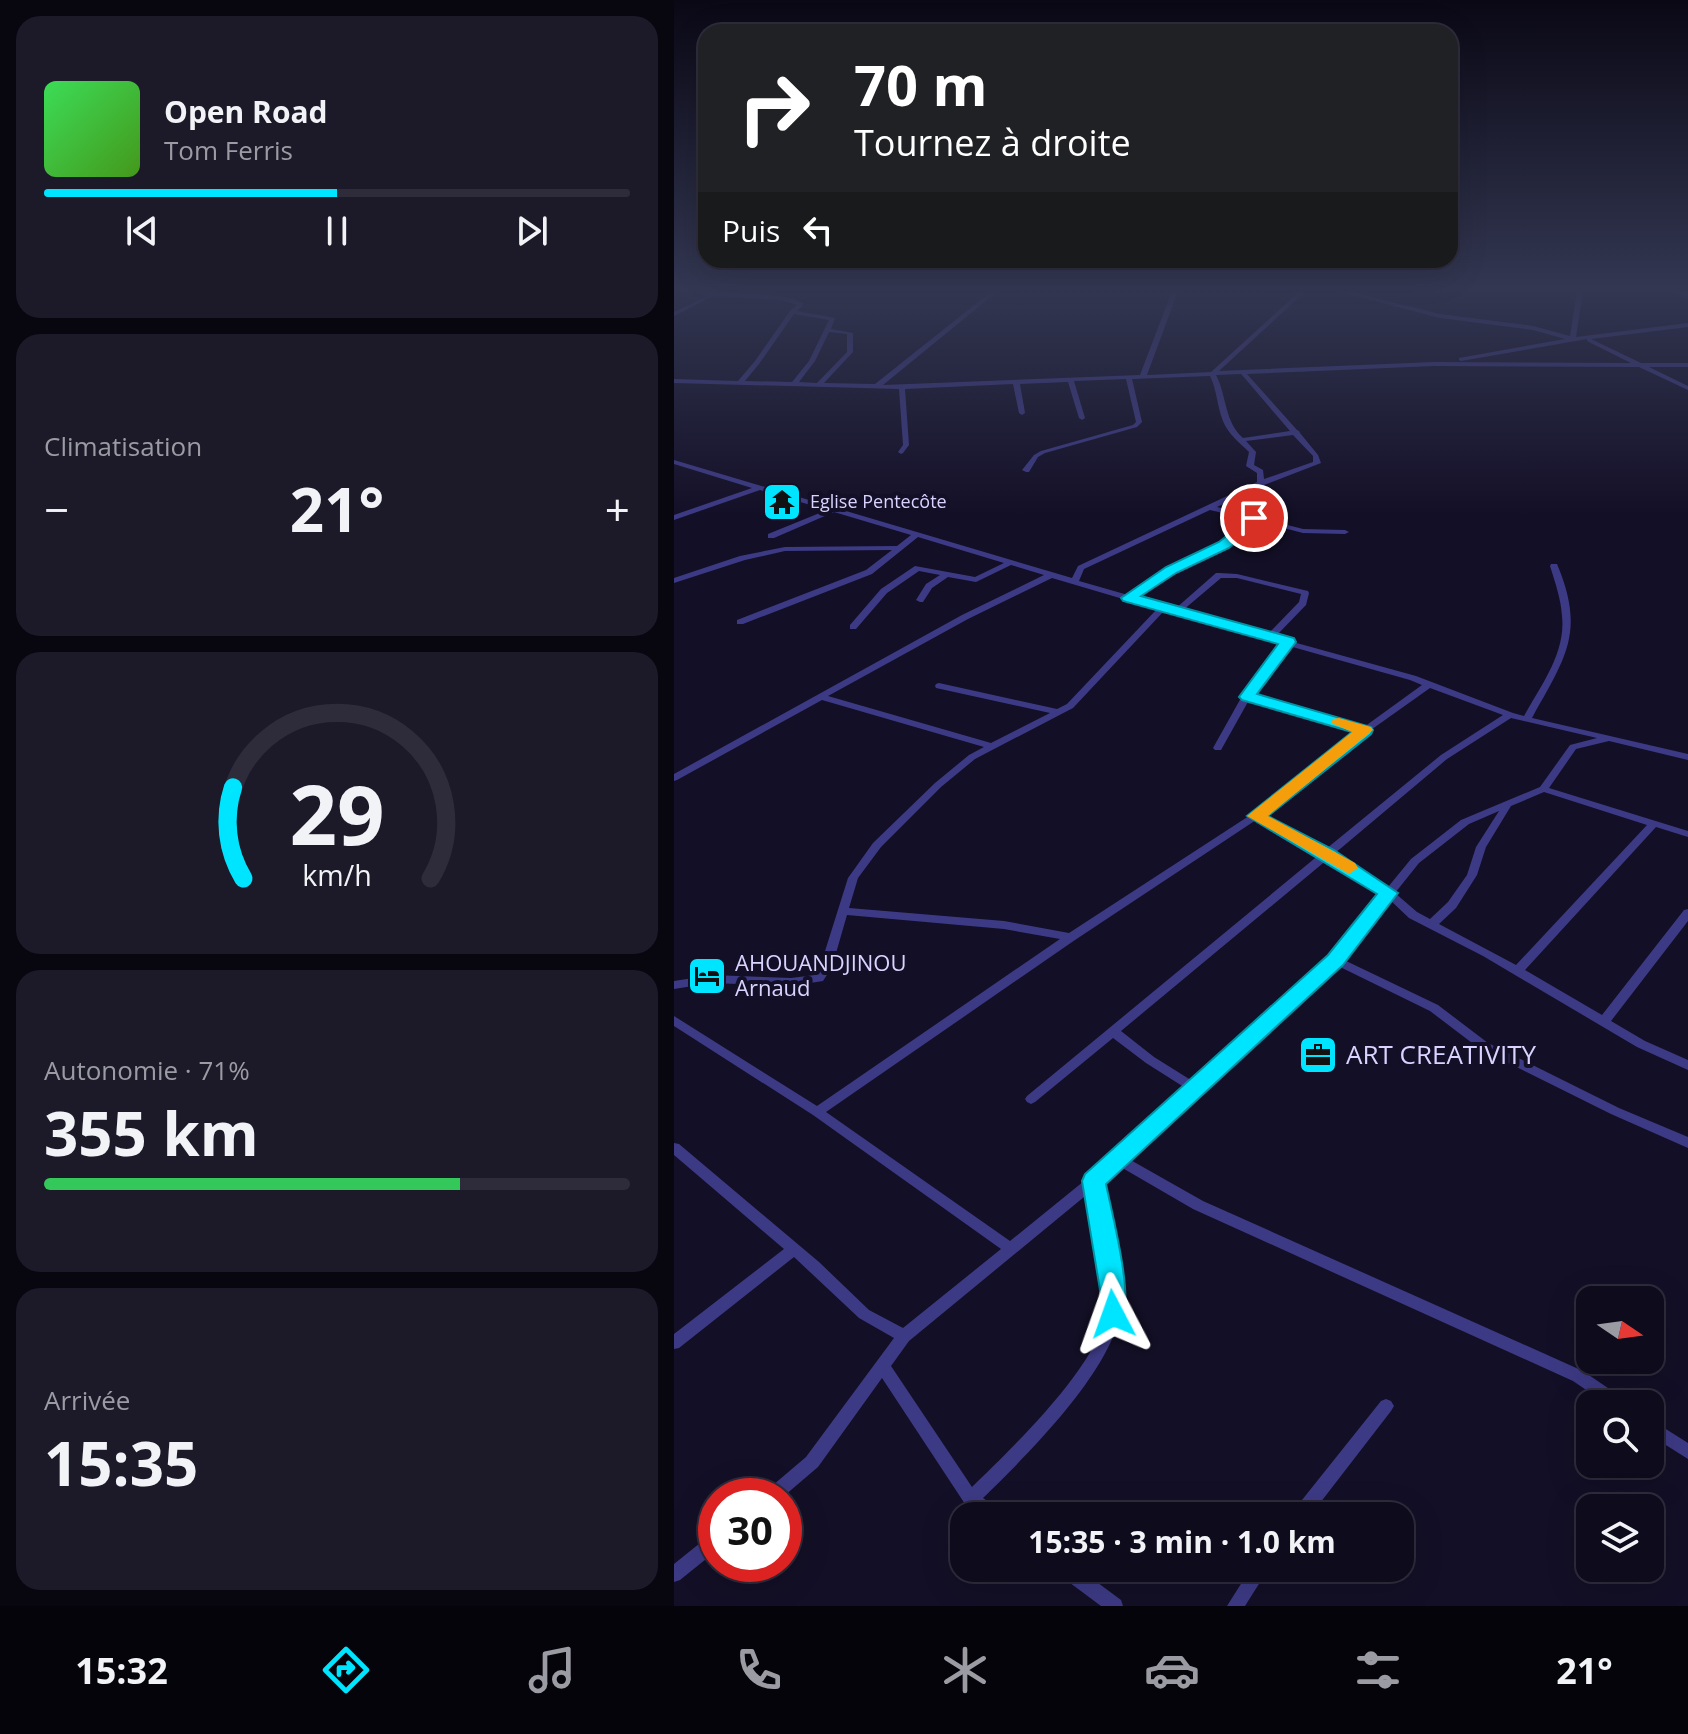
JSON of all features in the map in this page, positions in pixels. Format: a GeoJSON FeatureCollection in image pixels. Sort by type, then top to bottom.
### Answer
{"type":"FeatureCollection","features":[{"type":"Feature","properties":{"kind":"street"},"geometry":{"type":"LineString","coordinates":[[741,381],[752,366]]}},
{"type":"Feature","properties":{"kind":"street"},"geometry":{"type":"LineString","coordinates":[[795,383],[808,366]]}},
{"type":"Feature","properties":{"kind":"street"},"geometry":{"type":"LineString","coordinates":[[819,384],[836,366]]}},
{"type":"Feature","properties":{"kind":"street"},"geometry":{"type":"LineString","coordinates":[[877,386],[902,366]]}},
{"type":"Feature","properties":{"kind":"street"},"geometry":{"type":"LineString","coordinates":[[1143,376],[1147,366]]}},
{"type":"Feature","properties":{"kind":"street"},"geometry":{"type":"LineString","coordinates":[[1212,374],[1221,366]]}},
{"type":"Feature","properties":{"kind":"street"},"geometry":{"type":"LineString","coordinates":[[674,381],[902,387],[1397,366]]}},
{"type":"Feature","properties":{"kind":"street"},"geometry":{"type":"LineString","coordinates":[[1574,366],[1670,366]]}},
{"type":"Feature","properties":{"kind":"street"},"geometry":{"type":"LineString","coordinates":[[1649,367],[1688,388]]}},
{"type":"Feature","properties":{"kind":"street"},"geometry":{"type":"LineString","coordinates":[[1212,374],[1221,390],[1220,404],[1227,425],[1253,452],[1250,466],[1260,472],[1261,483]]}},
{"type":"Feature","properties":{"kind":"street"},"geometry":{"type":"LineString","coordinates":[[674,778],[965,617],[1055,576],[1078,570],[1261,483],[1317,463],[1316,456],[1297,432],[1244,374]]}},
{"type":"Feature","properties":{"kind":"street"},"geometry":{"type":"LineString","coordinates":[[1026,470],[1043,452],[1135,426],[1139,422],[1128,376]]}},
{"type":"Feature","properties":{"kind":"street"},"geometry":{"type":"LineString","coordinates":[[1070,379],[1082,418]]}},
{"type":"Feature","properties":{"kind":"street"},"geometry":{"type":"LineString","coordinates":[[1016,382],[1022,413]]}},
{"type":"Feature","properties":{"kind":"street"},"geometry":{"type":"LineString","coordinates":[[901,452],[906,445],[902,387]]}},
{"type":"Feature","properties":{"kind":"street"},"geometry":{"type":"LineString","coordinates":[[1241,440],[1297,432]]}},
{"type":"Feature","properties":{"kind":"street"},"geometry":{"type":"LineString","coordinates":[[674,462],[1429,684],[1510,715],[1688,757]]}},
{"type":"Feature","properties":{"kind":"street"},"geometry":{"type":"LineString","coordinates":[[674,518],[761,487]]}},
{"type":"Feature","properties":{"kind":"street"},"geometry":{"type":"LineString","coordinates":[[1212,508],[1303,531],[1345,532]]}},
{"type":"Feature","properties":{"kind":"street"},"geometry":{"type":"LineString","coordinates":[[771,536],[833,510]]}},
{"type":"Feature","properties":{"kind":"street"},"geometry":{"type":"LineString","coordinates":[[1129,598],[1171,570],[1224,545],[1259,519]]}},
{"type":"Feature","properties":{"kind":"street"},"geometry":{"type":"LineString","coordinates":[[740,622],[869,572],[916,535]]}},
{"type":"Feature","properties":{"kind":"street"},"geometry":{"type":"LineString","coordinates":[[674,581],[743,558],[785,549],[897,548]]}},
{"type":"Feature","properties":{"kind":"street"},"geometry":{"type":"LineString","coordinates":[[853,627],[876,598],[908,573],[924,567],[945,575],[980,579],[1010,563]]}},
{"type":"Feature","properties":{"kind":"street"},"geometry":{"type":"LineString","coordinates":[[1527,719],[1563,647],[1567,628],[1566,608],[1554,566]]}},
{"type":"Feature","properties":{"kind":"street"},"geometry":{"type":"LineString","coordinates":[[1075,581],[1078,570]]}},
{"type":"Feature","properties":{"kind":"street"},"geometry":{"type":"LineString","coordinates":[[920,600],[929,586],[945,575]]}},
{"type":"Feature","properties":{"kind":"street"},"geometry":{"type":"LineString","coordinates":[[1176,612],[1219,575],[1237,576],[1305,593],[1303,603],[1270,637]]}},
{"type":"Feature","properties":{"kind":"street"},"geometry":{"type":"LineString","coordinates":[[674,985],[712,979],[791,982],[819,978],[826,967],[853,878],[877,845],[953,772],[991,746],[1059,712],[1081,696],[1089,683],[1163,607]]}},
{"type":"Feature","properties":{"kind":"street"},"geometry":{"type":"LineString","coordinates":[[1218,748],[1247,697],[1288,642]]}},
{"type":"Feature","properties":{"kind":"street"},"geometry":{"type":"LineString","coordinates":[[817,1112],[1071,937],[1256,816],[1429,684]]}},
{"type":"Feature","properties":{"kind":"street"},"geometry":{"type":"LineString","coordinates":[[939,686],[1059,712]]}},
{"type":"Feature","properties":{"kind":"street"},"geometry":{"type":"LineString","coordinates":[[821,697],[991,746]]}},
{"type":"Feature","properties":{"kind":"street"},"geometry":{"type":"LineString","coordinates":[[1247,697],[1365,730]]}},
{"type":"Feature","properties":{"kind":"street"},"geometry":{"type":"LineString","coordinates":[[1031,1099],[1444,757],[1510,715]]}},
{"type":"Feature","properties":{"kind":"street"},"geometry":{"type":"LineString","coordinates":[[1566,729],[1573,747]]}},
{"type":"Feature","properties":{"kind":"street"},"geometry":{"type":"LineString","coordinates":[[793,1478],[812,1462],[884,1368],[904,1336],[1094,1181],[1335,960],[1415,861],[1443,836],[1465,822],[1543,789],[1573,747],[1610,738]]}},
{"type":"Feature","properties":{"kind":"street"},"geometry":{"type":"LineString","coordinates":[[1543,789],[1688,834]]}},
{"type":"Feature","properties":{"kind":"street"},"geometry":{"type":"LineString","coordinates":[[1433,923],[1452,905],[1472,875],[1481,847],[1508,805]]}},
{"type":"Feature","properties":{"kind":"street"},"geometry":{"type":"LineString","coordinates":[[1256,816],[1327,854],[1389,893],[1413,915],[1433,923],[1641,1044],[1688,1065]]}},
{"type":"Feature","properties":{"kind":"street"},"geometry":{"type":"LineString","coordinates":[[1517,971],[1654,823]]}},
{"type":"Feature","properties":{"kind":"street"},"geometry":{"type":"LineString","coordinates":[[843,911],[1004,925],[1071,937]]}},
{"type":"Feature","properties":{"kind":"street"},"geometry":{"type":"LineString","coordinates":[[1603,1022],[1688,913]]}},
{"type":"Feature","properties":{"kind":"street"},"geometry":{"type":"LineString","coordinates":[[1335,960],[1434,1008],[1484,1046],[1615,1111],[1688,1143]]}},
{"type":"Feature","properties":{"kind":"street"},"geometry":{"type":"LineString","coordinates":[[674,1020],[817,1112],[1011,1249]]}},
{"type":"Feature","properties":{"kind":"street"},"geometry":{"type":"LineString","coordinates":[[1113,1031],[1150,1060],[1195,1088]]}},
{"type":"Feature","properties":{"kind":"street"},"geometry":{"type":"LineString","coordinates":[[674,1148],[794,1249],[864,1314],[904,1336]]}},
{"type":"Feature","properties":{"kind":"street"},"geometry":{"type":"LineString","coordinates":[[1117,1159],[1198,1205],[1578,1376],[1598,1390]]}},
{"type":"Feature","properties":{"kind":"street"},"geometry":{"type":"LineString","coordinates":[[971,1499],[1009,1461],[1091,1365],[1107,1335],[1113,1314],[1113,1290],[1094,1181]]}},
{"type":"Feature","properties":{"kind":"street"},"geometry":{"type":"LineString","coordinates":[[674,1343],[794,1249]]}},
{"type":"Feature","properties":{"kind":"street"},"geometry":{"type":"LineString","coordinates":[[884,1368],[975,1502]]}},
{"type":"Feature","properties":{"kind":"street"},"geometry":{"type":"LineString","coordinates":[[1311,1502],[1386,1406]]}},
{"type":"Feature","properties":{"kind":"street"},"geometry":{"type":"LineString","coordinates":[[1664,1436],[1688,1452]]}},
{"type":"Feature","properties":{"kind":"street"},"geometry":{"type":"LineString","coordinates":[[674,1574],[698,1555]]}},
{"type":"Feature","properties":{"kind":"street"},"geometry":{"type":"LineString","coordinates":[[1083,1582],[1115,1606]]}},
{"type":"Feature","properties":{"kind":"street"},"geometry":{"type":"LineString","coordinates":[[1235,1606],[1251,1582]]}},
{"type":"Feature","properties":{"kind":"slow traffic"},"geometry":{"type":"LineString","coordinates":[[1339,723],[1365,730],[1256,816],[1349,868]]}},
{"type":"Feature","properties":{"kind":"place","name":"Eglise Pentecôte"},"geometry":{"type":"Point","coordinates":[782,502]}},
{"type":"Feature","properties":{"kind":"place","name":"AHOUANDJINOU Arnaud"},"geometry":{"type":"Point","coordinates":[707,976]}},
{"type":"Feature","properties":{"kind":"place","name":"ART CREATIVITY"},"geometry":{"type":"Point","coordinates":[1318,1055]}},
{"type":"Feature","properties":{"kind":"route"},"geometry":{"type":"LineString","coordinates":[[1113,1314],[1113,1290],[1094,1181],[1335,960],[1389,893],[1327,854],[1256,816],[1365,730],[1247,697],[1288,642],[1129,598],[1171,570],[1224,545],[1259,519],[1254,518]]}}]}
